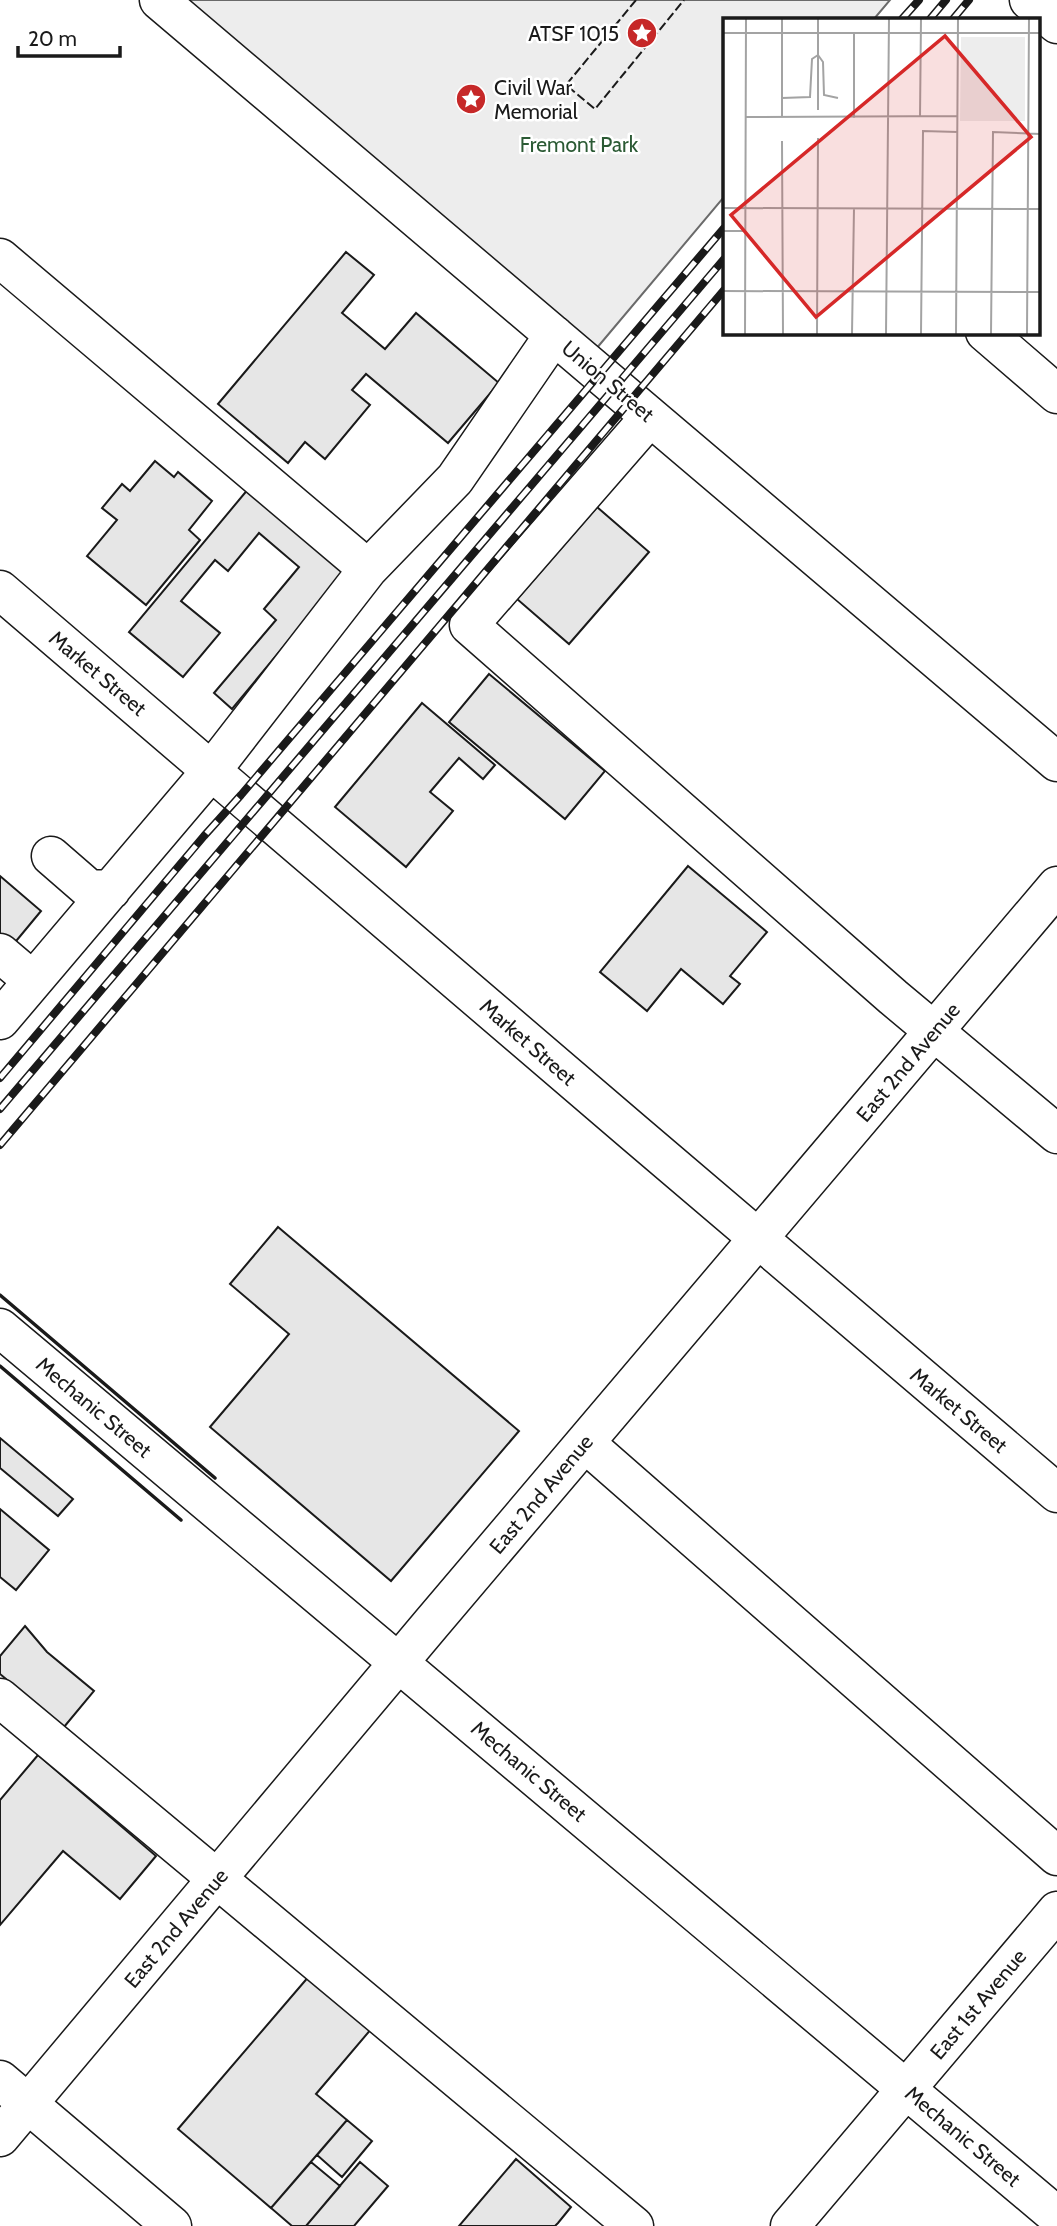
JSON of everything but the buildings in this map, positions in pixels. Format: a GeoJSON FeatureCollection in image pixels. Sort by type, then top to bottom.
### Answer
{"type":"FeatureCollection","features":[{"type":"Feature","properties":{"kind":"street","name":"Union Street"},"geometry":{"type":"LineString","coordinates":[[159,0],[1057,762]]}},
{"type":"Feature","properties":{"kind":"street"},"geometry":{"type":"LineString","coordinates":[[1009,18],[1027,0],[1057,24]]}},
{"type":"Feature","properties":{"kind":"street"},"geometry":{"type":"LineString","coordinates":[[0,258],[368,569]]}},
{"type":"Feature","properties":{"kind":"street"},"geometry":{"type":"LineString","coordinates":[[987,334],[1057,394]]}},
{"type":"Feature","properties":{"kind":"street"},"geometry":{"type":"LineString","coordinates":[[0,1020],[212,770],[368,569],[455,479],[554,335]]}},
{"type":"Feature","properties":{"kind":"street"},"geometry":{"type":"LineString","coordinates":[[650,417],[469,625],[893,997],[1057,1134]]}},
{"type":"Feature","properties":{"kind":"street","name":"Market Street"},"geometry":{"type":"LineString","coordinates":[[0,590],[1057,1493]]}},
{"type":"Feature","properties":{"kind":"street"},"geometry":{"type":"LineString","coordinates":[[51,856],[89,889],[111,890]]}},
{"type":"Feature","properties":{"kind":"street","name":"East 2nd Avenue"},"geometry":{"type":"LineString","coordinates":[[0,2137],[14,2092],[217,1879],[1057,886]]}},
{"type":"Feature","properties":{"kind":"street"},"geometry":{"type":"LineString","coordinates":[[0,953],[33,981]]}},
{"type":"Feature","properties":{"kind":"street","name":"Mechanic Street"},"geometry":{"type":"LineString","coordinates":[[0,1328],[1057,2216]]}},
{"type":"Feature","properties":{"kind":"street"},"geometry":{"type":"LineString","coordinates":[[584,1443],[1057,1856]]}},
{"type":"Feature","properties":{"kind":"street"},"geometry":{"type":"LineString","coordinates":[[0,1698],[634,2226]]}},
{"type":"Feature","properties":{"kind":"street","name":"East 1st Avenue"},"geometry":{"type":"LineString","coordinates":[[790,2226],[1057,1911]]}},
{"type":"Feature","properties":{"kind":"street"},"geometry":{"type":"LineString","coordinates":[[14,2092],[168,2225]]}},
{"type":"Feature","properties":{"kind":"shaded area","name":"Fremont Park"},"geometry":{"type":"Polygon","coordinates":[[[185,0],[890,0],[875,18],[723,18],[723,198],[596,349],[185,0]]]}},
{"type":"Feature","properties":{"kind":"railway"},"geometry":{"type":"LineString","coordinates":[[903,18],[919,0]]}},
{"type":"Feature","properties":{"kind":"railway"},"geometry":{"type":"LineString","coordinates":[[931,18],[946,0]]}},
{"type":"Feature","properties":{"kind":"railway"},"geometry":{"type":"LineString","coordinates":[[954,18],[969,0]]}},
{"type":"Feature","properties":{"kind":"railway"},"geometry":{"type":"LineString","coordinates":[[0,1078],[723,229]]}},
{"type":"Feature","properties":{"kind":"railway"},"geometry":{"type":"LineString","coordinates":[[0,1109],[723,260]]}},
{"type":"Feature","properties":{"kind":"railway"},"geometry":{"type":"LineString","coordinates":[[0,1145],[723,291]]}},
{"type":"Feature","properties":{"kind":"fence"},"geometry":{"type":"LineString","coordinates":[[636,0],[566,85],[595,109],[684,0]]}},
{"type":"Feature","properties":{"kind":"wall"},"geometry":{"type":"LineString","coordinates":[[0,1295],[215,1478]]}},
{"type":"Feature","properties":{"kind":"wall"},"geometry":{"type":"LineString","coordinates":[[0,1366],[181,1520]]}},
{"type":"Feature","properties":{"kind":"place","name":"ATSF 1015"},"geometry":{"type":"Point","coordinates":[642,33]}},
{"type":"Feature","properties":{"kind":"place","name":"Civil War Memorial"},"geometry":{"type":"Point","coordinates":[471,99]}}]}
